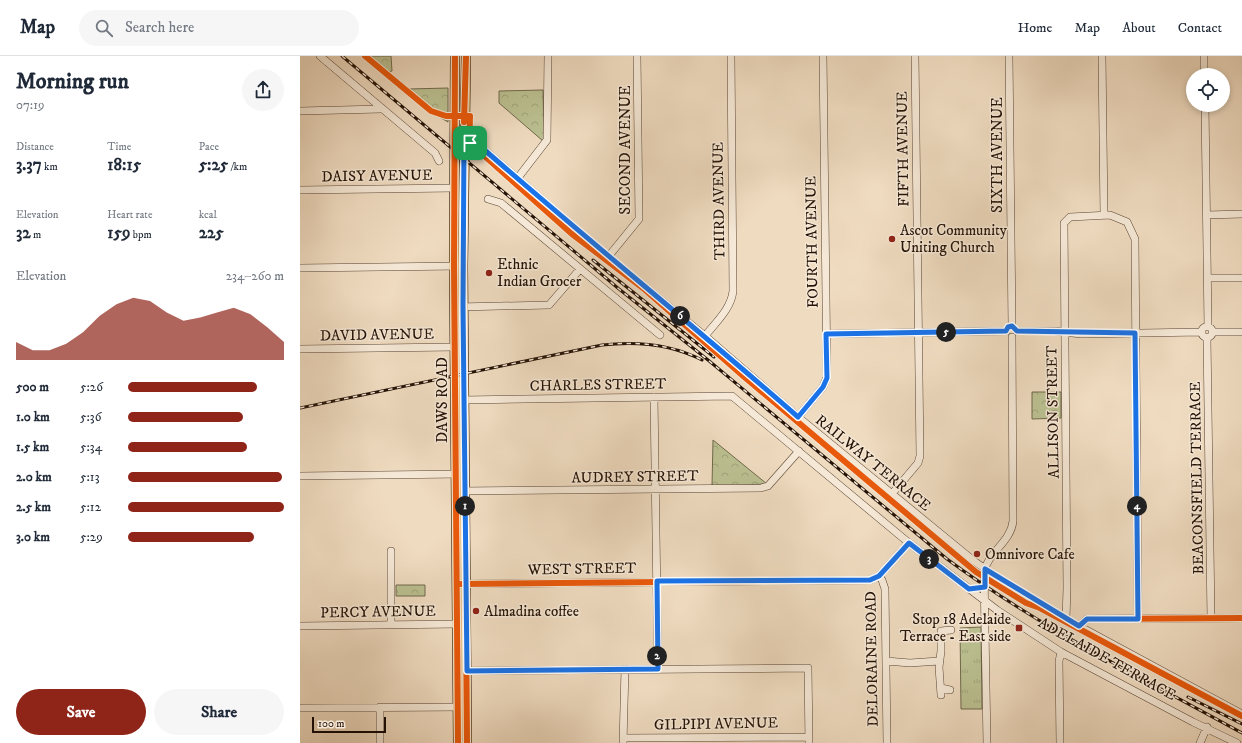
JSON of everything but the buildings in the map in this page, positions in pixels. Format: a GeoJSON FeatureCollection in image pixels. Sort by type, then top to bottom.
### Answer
{"type":"FeatureCollection","features":[{"type":"Feature","properties":{"kind":"main road","name":"DAWS ROAD"},"geometry":{"type":"LineString","coordinates":[[453,56],[456,71],[454,188],[459,266]]}},
{"type":"Feature","properties":{"kind":"main road","name":"DAWS ROAD"},"geometry":{"type":"LineString","coordinates":[[460,474],[464,400],[459,307],[459,266],[466,56]]}},
{"type":"Feature","properties":{"kind":"main road","name":"DAWS ROAD"},"geometry":{"type":"LineString","coordinates":[[458,743],[457,707],[462,671],[460,474],[455,347],[459,307]]}},
{"type":"Feature","properties":{"kind":"main road","name":"DAWS ROAD"},"geometry":{"type":"LineString","coordinates":[[461,584],[457,624],[467,706],[467,743]]}},
{"type":"Feature","properties":{"kind":"street"},"geometry":{"type":"LineString","coordinates":[[320,56],[435,153],[439,161]]}},
{"type":"Feature","properties":{"kind":"street"},"geometry":{"type":"LineString","coordinates":[[517,179],[548,140],[548,56]]}},
{"type":"Feature","properties":{"kind":"street","name":"SECOND AVENUE"},"geometry":{"type":"LineString","coordinates":[[608,257],[639,219],[637,56]]}},
{"type":"Feature","properties":{"kind":"street","name":"THIRD AVENUE"},"geometry":{"type":"LineString","coordinates":[[705,336],[728,308],[732,300],[733,291],[731,56]]}},
{"type":"Feature","properties":{"kind":"street","name":"FOURTH AVENUE"},"geometry":{"type":"LineString","coordinates":[[798,417],[823,387],[827,378],[823,56]]}},
{"type":"Feature","properties":{"kind":"street","name":"FIFTH AVENUE"},"geometry":{"type":"LineString","coordinates":[[891,495],[918,463],[920,456],[915,56]]}},
{"type":"Feature","properties":{"kind":"street","name":"SIXTH AVENUE"},"geometry":{"type":"LineString","coordinates":[[1009,56],[1012,329]]}},
{"type":"Feature","properties":{"kind":"street"},"geometry":{"type":"LineString","coordinates":[[1102,56],[1104,215]]}},
{"type":"Feature","properties":{"kind":"street"},"geometry":{"type":"LineString","coordinates":[[1204,56],[1204,68]]}},
{"type":"Feature","properties":{"kind":"street"},"geometry":{"type":"LineString","coordinates":[[300,111],[382,109]]}},
{"type":"Feature","properties":{"kind":"street"},"geometry":{"type":"LineString","coordinates":[[1202,332],[1203,336],[1207,338],[1211,336],[1208,278],[1205,112]]}},
{"type":"Feature","properties":{"kind":"street","name":"RAILWAY TERRACE"},"geometry":{"type":"LineString","coordinates":[[464,143],[472,143],[480,146],[608,257],[705,336],[891,495],[985,569],[1066,619],[1242,714]]}},
{"type":"Feature","properties":{"kind":"street","name":"DAISY AVENUE"},"geometry":{"type":"LineString","coordinates":[[300,190],[454,188]]}},
{"type":"Feature","properties":{"kind":"street"},"geometry":{"type":"LineString","coordinates":[[488,199],[501,203],[660,335]]}},
{"type":"Feature","properties":{"kind":"street"},"geometry":{"type":"LineString","coordinates":[[1207,215],[1242,214]]}},
{"type":"Feature","properties":{"kind":"street","name":"ALLISON STREET"},"geometry":{"type":"LineString","coordinates":[[1066,619],[1064,223],[1070,217],[1104,215],[1113,216],[1127,222],[1134,235],[1138,619]]}},
{"type":"Feature","properties":{"kind":"street"},"geometry":{"type":"LineString","coordinates":[[300,268],[459,266]]}},
{"type":"Feature","properties":{"kind":"street"},"geometry":{"type":"LineString","coordinates":[[459,307],[549,305],[580,269]]}},
{"type":"Feature","properties":{"kind":"street"},"geometry":{"type":"LineString","coordinates":[[1208,278],[1242,278]]}},
{"type":"Feature","properties":{"kind":"street"},"geometry":{"type":"LineString","coordinates":[[826,334],[919,333],[1012,329],[1065,332],[1202,332],[1204,328],[1242,332]]}},
{"type":"Feature","properties":{"kind":"street"},"geometry":{"type":"LineString","coordinates":[[987,743],[985,569],[989,559],[1010,535],[1013,521],[1012,337],[1007,335],[1012,329]]}},
{"type":"Feature","properties":{"kind":"street","name":"BEACONSFIELD TERRACE"},"geometry":{"type":"LineString","coordinates":[[1207,338],[1211,618]]}},
{"type":"Feature","properties":{"kind":"street","name":"DAVID AVENUE"},"geometry":{"type":"LineString","coordinates":[[300,350],[455,347]]}},
{"type":"Feature","properties":{"kind":"street"},"geometry":{"type":"LineString","coordinates":[[654,396],[658,669]]}},
{"type":"Feature","properties":{"kind":"street","name":"CHARLES STREET"},"geometry":{"type":"LineString","coordinates":[[464,400],[732,396]]}},
{"type":"Feature","properties":{"kind":"street","name":"ADELAIDE TERRACE"},"geometry":{"type":"LineString","coordinates":[[732,396],[909,543],[986,602],[1062,652],[1193,722],[1207,727],[1237,743]]}},
{"type":"Feature","properties":{"kind":"street","name":"AUDREY STREET"},"geometry":{"type":"LineString","coordinates":[[460,491],[761,488],[768,486],[799,451]]}},
{"type":"Feature","properties":{"kind":"street"},"geometry":{"type":"LineString","coordinates":[[300,476],[460,474]]}},
{"type":"Feature","properties":{"kind":"street"},"geometry":{"type":"LineString","coordinates":[[879,576],[909,543]]}},
{"type":"Feature","properties":{"kind":"street"},"geometry":{"type":"LineString","coordinates":[[391,550],[391,625]]}},
{"type":"Feature","properties":{"kind":"street","name":"WEST STREET"},"geometry":{"type":"LineString","coordinates":[[461,584],[864,580],[879,576]]}},
{"type":"Feature","properties":{"kind":"street","name":"DELORAINE ROAD"},"geometry":{"type":"LineString","coordinates":[[879,576],[885,588],[887,743]]}},
{"type":"Feature","properties":{"kind":"street"},"geometry":{"type":"LineString","coordinates":[[969,589],[985,587]]}},
{"type":"Feature","properties":{"kind":"street"},"geometry":{"type":"LineString","coordinates":[[1079,626],[1087,619],[1242,618]]}},
{"type":"Feature","properties":{"kind":"street","name":"PERCY AVENUE"},"geometry":{"type":"LineString","coordinates":[[300,626],[457,624]]}},
{"type":"Feature","properties":{"kind":"street"},"geometry":{"type":"LineString","coordinates":[[950,630],[941,631],[939,678],[941,691],[950,690]]}},
{"type":"Feature","properties":{"kind":"street"},"geometry":{"type":"LineString","coordinates":[[1062,652],[1059,661],[1062,742]]}},
{"type":"Feature","properties":{"kind":"street"},"geometry":{"type":"LineString","coordinates":[[886,661],[913,663],[940,661]]}},
{"type":"Feature","properties":{"kind":"street"},"geometry":{"type":"LineString","coordinates":[[462,671],[808,668],[809,740]]}},
{"type":"Feature","properties":{"kind":"street"},"geometry":{"type":"LineString","coordinates":[[623,741],[625,669]]}},
{"type":"Feature","properties":{"kind":"street"},"geometry":{"type":"LineString","coordinates":[[300,708],[467,706]]}},
{"type":"Feature","properties":{"kind":"street"},"geometry":{"type":"LineString","coordinates":[[380,708],[380,743]]}},
{"type":"Feature","properties":{"kind":"street"},"geometry":{"type":"LineString","coordinates":[[1200,743],[1207,727]]}},
{"type":"Feature","properties":{"kind":"street","name":"GILPIPI AVENUE"},"geometry":{"type":"LineString","coordinates":[[623,741],[809,740]]}},
{"type":"Feature","properties":{"kind":"green space"},"geometry":{"type":"Polygon","coordinates":[[[362,56],[391,56],[392,71],[387,72],[408,89],[448,88],[448,122],[426,109],[362,56]]]}},
{"type":"Feature","properties":{"kind":"green space"},"geometry":{"type":"Polygon","coordinates":[[[543,90],[543,141],[499,103],[499,91],[543,90]]]}},
{"type":"Feature","properties":{"kind":"green space"},"geometry":{"type":"Polygon","coordinates":[[[470,146],[477,147],[569,227],[567,229],[479,151],[470,150],[470,146]]]}},
{"type":"Feature","properties":{"kind":"green space"},"geometry":{"type":"Polygon","coordinates":[[[1032,392],[1061,392],[1061,418],[1032,419],[1032,392]]]}},
{"type":"Feature","properties":{"kind":"green space"},"geometry":{"type":"Polygon","coordinates":[[[713,440],[767,484],[712,486],[713,440]]]}},
{"type":"Feature","properties":{"kind":"green space"},"geometry":{"type":"Polygon","coordinates":[[[396,585],[425,585],[425,596],[396,596],[396,585]]]}},
{"type":"Feature","properties":{"kind":"green space"},"geometry":{"type":"Polygon","coordinates":[[[981,627],[982,709],[961,709],[960,628],[981,627]]]}},
{"type":"Feature","properties":{"kind":"railway"},"geometry":{"type":"LineString","coordinates":[[342,56],[619,289],[708,360],[947,559],[982,584],[1054,629],[1129,672],[1242,733]]}},
{"type":"Feature","properties":{"kind":"railway"},"geometry":{"type":"LineString","coordinates":[[593,260],[714,357]]}},
{"type":"Feature","properties":{"kind":"railway"},"geometry":{"type":"LineString","coordinates":[[300,408],[602,345],[628,343],[654,345],[678,350],[702,360]]}},
{"type":"Feature","properties":{"kind":"railway"},"geometry":{"type":"LineString","coordinates":[[1188,697],[1242,724]]}},
{"type":"Feature","properties":{"kind":"cycle path"},"geometry":{"type":"LineString","coordinates":[[365,56],[431,111],[446,116],[470,116],[469,151],[479,151],[572,234],[643,288],[742,375],[976,572],[1026,603],[1040,608],[1242,716]]}},
{"type":"Feature","properties":{"kind":"cycle path"},"geometry":{"type":"LineString","coordinates":[[455,56],[454,266],[458,743]]}},
{"type":"Feature","properties":{"kind":"cycle path"},"geometry":{"type":"LineString","coordinates":[[464,122],[466,56]]}},
{"type":"Feature","properties":{"kind":"cycle path"},"geometry":{"type":"LineString","coordinates":[[464,142],[463,266],[467,743]]}},
{"type":"Feature","properties":{"kind":"cycle path"},"geometry":{"type":"LineString","coordinates":[[461,584],[870,580],[879,576],[909,543]]}},
{"type":"Feature","properties":{"kind":"cycle path"},"geometry":{"type":"LineString","coordinates":[[1095,619],[1242,618]]}},
{"type":"Feature","properties":{"kind":"place","name":"Ascot Community Uniting Church"},"geometry":{"type":"Point","coordinates":[892,239]}},
{"type":"Feature","properties":{"kind":"place","name":"Ethnic Indian Grocer"},"geometry":{"type":"Point","coordinates":[489,273]}},
{"type":"Feature","properties":{"kind":"place","name":"Omnivore Cafe"},"geometry":{"type":"Point","coordinates":[977,554]}},
{"type":"Feature","properties":{"kind":"place","name":"Almadina coffee"},"geometry":{"type":"Point","coordinates":[476,611]}},
{"type":"Feature","properties":{"kind":"place","name":"Stop 18 Adelaide Terrace - East side"},"geometry":{"type":"Point","coordinates":[1019,628]}},
{"type":"Feature","properties":{"kind":"route"},"geometry":{"type":"LineString","coordinates":[[464,143],[470,143],[480,146],[613,261],[705,336],[798,417],[823,387],[827,378],[826,334],[1006,331],[1009,326],[1015,327],[1017,331],[1135,333],[1138,619],[1087,619],[1079,626],[985,569],[985,587],[969,589],[909,543],[879,576],[870,580],[657,581],[658,669],[467,671],[463,170],[464,143]]}}]}
